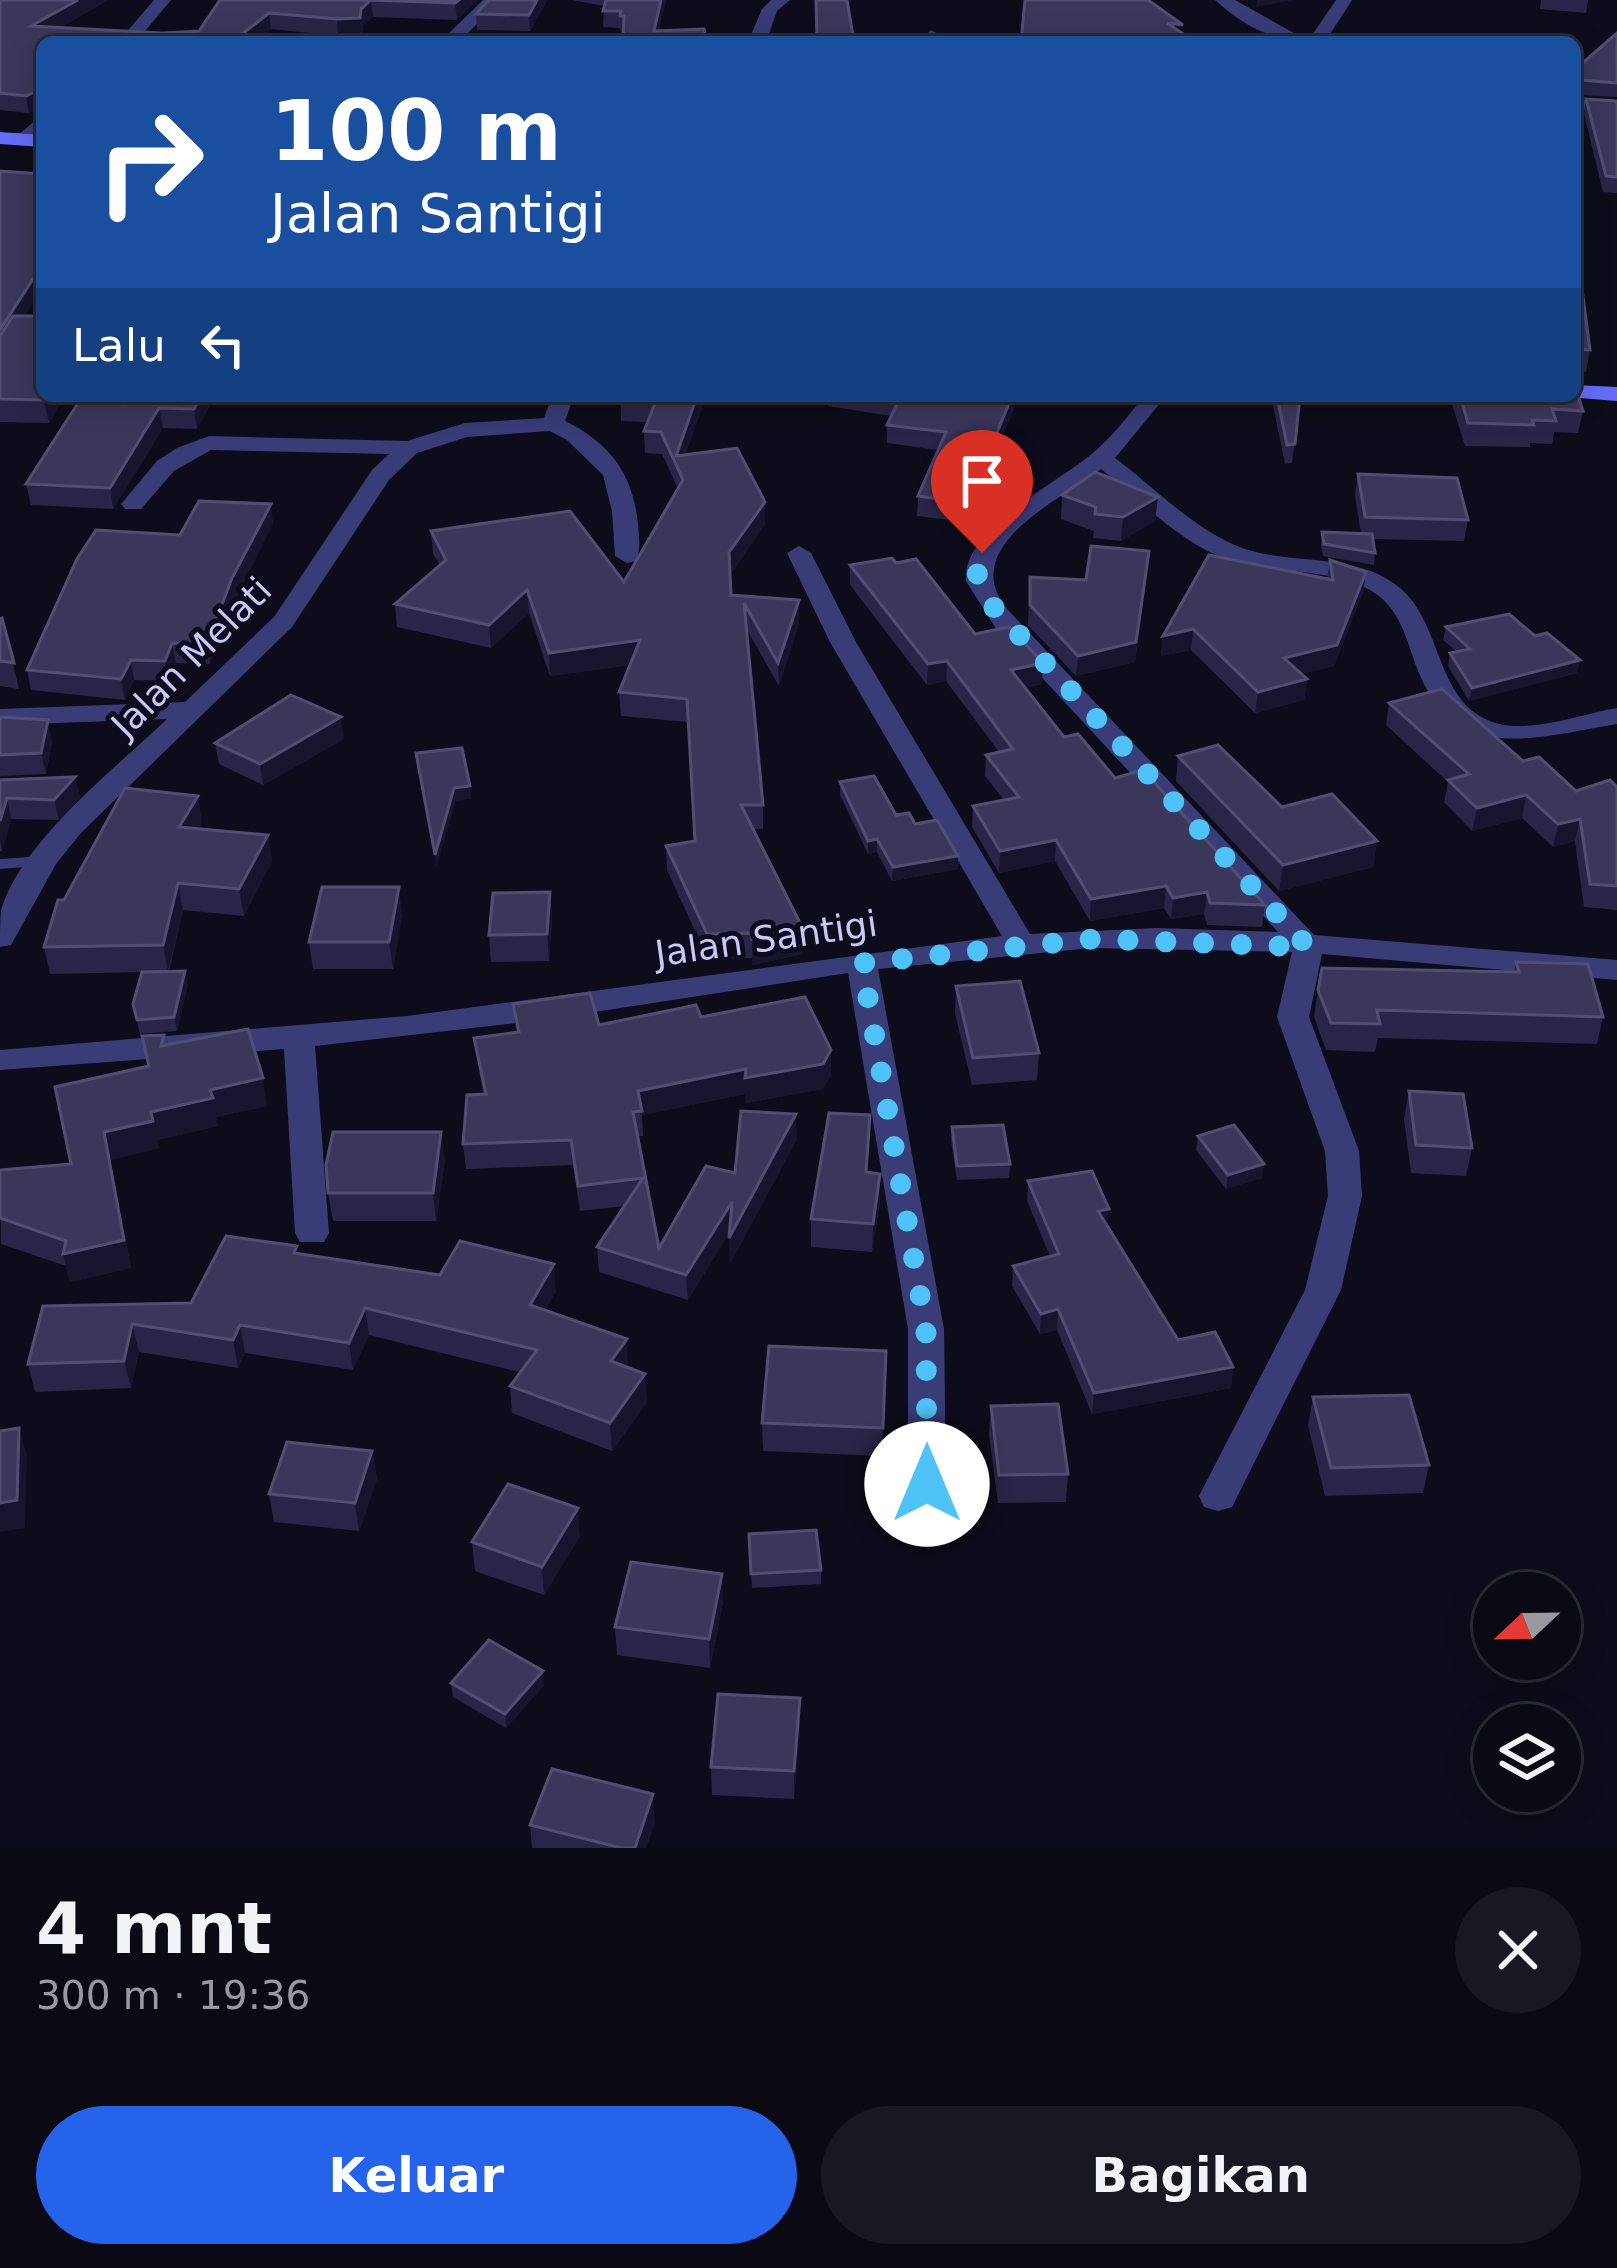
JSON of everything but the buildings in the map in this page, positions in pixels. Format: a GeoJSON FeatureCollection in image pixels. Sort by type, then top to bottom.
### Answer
{"type":"FeatureCollection","features":[{"type":"Feature","properties":{"kind":"main road"},"geometry":{"type":"LineString","coordinates":[[0,138],[33,140]]}},
{"type":"Feature","properties":{"kind":"main road"},"geometry":{"type":"LineString","coordinates":[[1581,392],[1617,394]]}},
{"type":"Feature","properties":{"kind":"street"},"geometry":{"type":"LineString","coordinates":[[132,36],[163,0]]}},
{"type":"Feature","properties":{"kind":"street"},"geometry":{"type":"LineString","coordinates":[[455,36],[493,0]]}},
{"type":"Feature","properties":{"kind":"street"},"geometry":{"type":"LineString","coordinates":[[759,36],[770,9],[782,0]]}},
{"type":"Feature","properties":{"kind":"street"},"geometry":{"type":"LineString","coordinates":[[1222,0],[1284,36]]}},
{"type":"Feature","properties":{"kind":"street"},"geometry":{"type":"LineString","coordinates":[[1320,36],[1344,0]]}},
{"type":"Feature","properties":{"kind":"street"},"geometry":{"type":"LineString","coordinates":[[1581,104],[1617,106]]}},
{"type":"Feature","properties":{"kind":"street"},"geometry":{"type":"LineString","coordinates":[[561,402],[553,424],[583,436],[615,472],[626,504],[626,556]]}},
{"type":"Feature","properties":{"kind":"street"},"geometry":{"type":"LineString","coordinates":[[1150,402],[1101,458],[1000,534],[982,553],[977,573],[989,602],[1308,947],[1293,1017],[1342,1150],[1345,1196],[1323,1289],[1218,1496]]}},
{"type":"Feature","properties":{"kind":"street","name":"Jalan Melati"},"geometry":{"type":"LineString","coordinates":[[0,938],[43,861],[115,784],[283,622],[380,476],[410,448],[465,430],[553,424]]}},
{"type":"Feature","properties":{"kind":"street"},"geometry":{"type":"LineString","coordinates":[[133,504],[156,471],[189,448],[209,443],[410,448]]}},
{"type":"Feature","properties":{"kind":"street"},"geometry":{"type":"LineString","coordinates":[[1101,458],[1229,552],[1328,569],[1385,589],[1416,623],[1430,680],[1443,697],[1489,730],[1513,732],[1617,716]]}},
{"type":"Feature","properties":{"kind":"street"},"geometry":{"type":"LineString","coordinates":[[800,553],[843,642],[1022,945]]}},
{"type":"Feature","properties":{"kind":"street"},"geometry":{"type":"LineString","coordinates":[[0,717],[191,710]]}},
{"type":"Feature","properties":{"kind":"street"},"geometry":{"type":"LineString","coordinates":[[69,786],[115,784]]}},
{"type":"Feature","properties":{"kind":"street","name":"Jalan Santigi"},"geometry":{"type":"LineString","coordinates":[[0,1060],[299,1039],[1022,945],[1177,939],[1617,970]]}},
{"type":"Feature","properties":{"kind":"street"},"geometry":{"type":"LineString","coordinates":[[862,963],[926,1329],[927,1484]]}},
{"type":"Feature","properties":{"kind":"street"},"geometry":{"type":"LineString","coordinates":[[299,1039],[313,1233]]}},
{"type":"Feature","properties":{"kind":"lane"},"geometry":{"type":"LineString","coordinates":[[0,864],[43,861]]}},
{"type":"Feature","properties":{"kind":"route"},"geometry":{"type":"LineString","coordinates":[[927,1484],[926,1329],[862,963],[1093,939],[1308,947],[989,602],[977,573],[982,553]]}}]}
